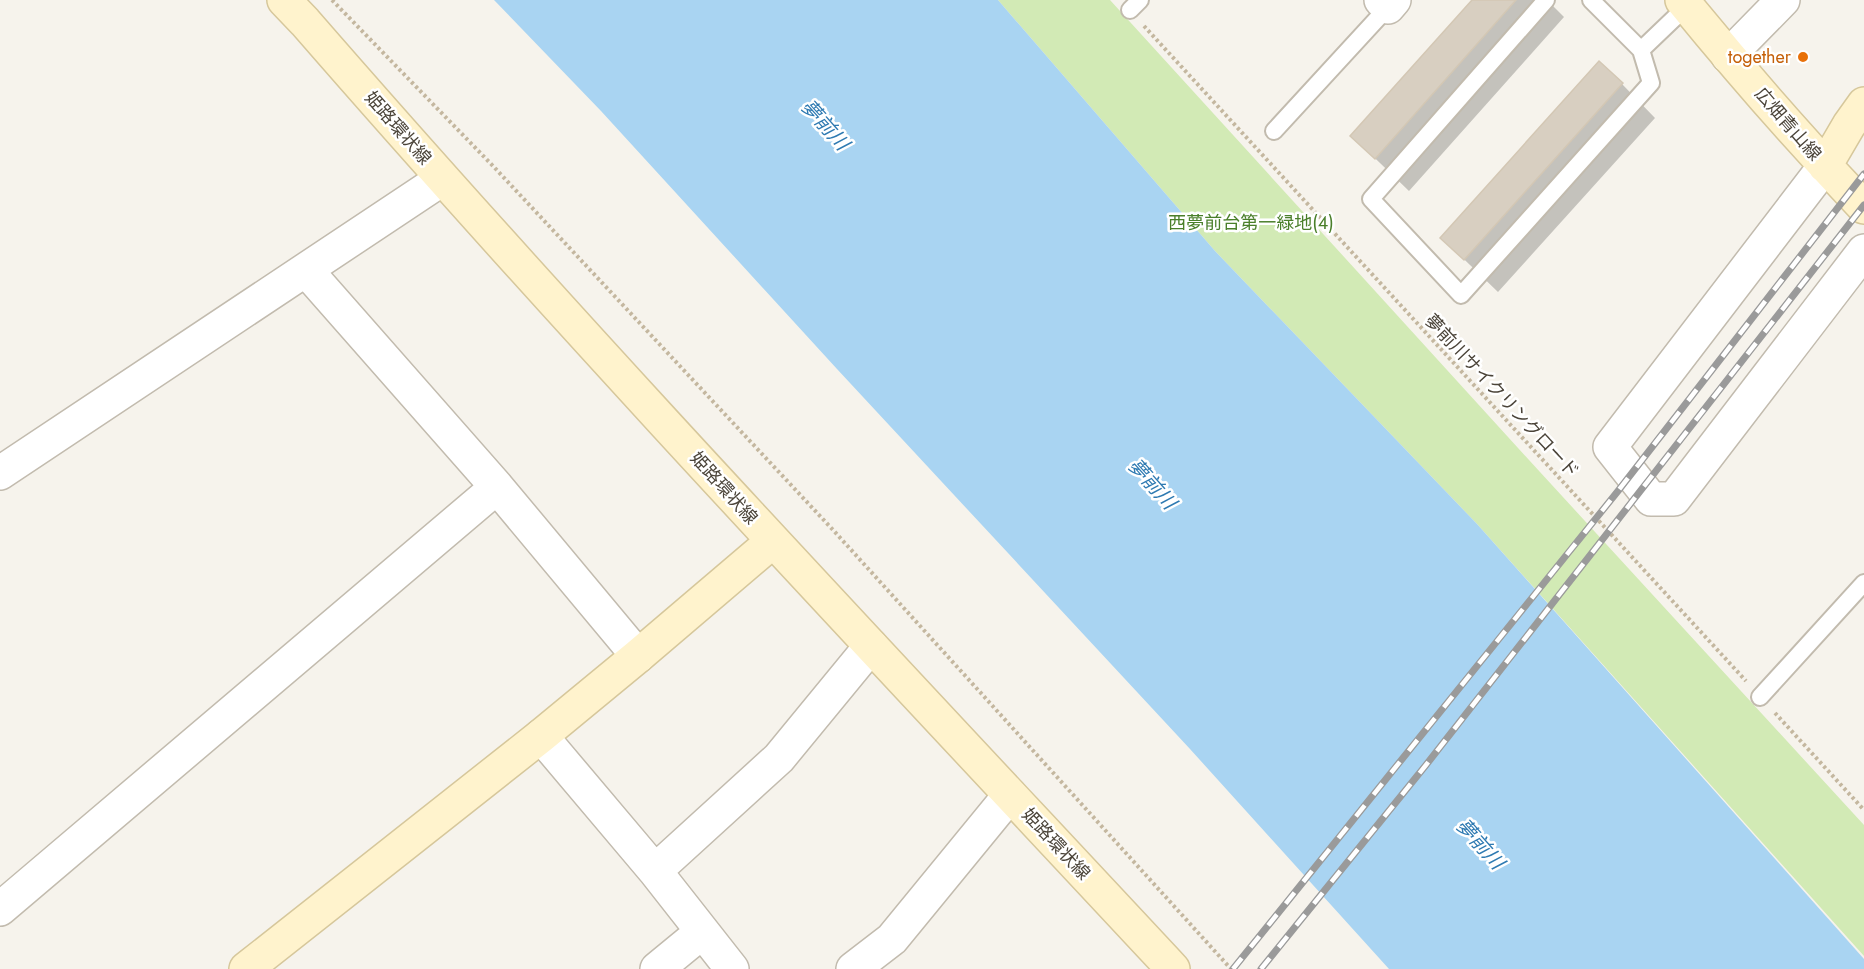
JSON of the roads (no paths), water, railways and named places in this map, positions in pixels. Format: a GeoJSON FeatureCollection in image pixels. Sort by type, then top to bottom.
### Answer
{"type":"FeatureCollection","features":[{"type":"Feature","properties":{"kind":"main road","name":"姫路環状線"},"geometry":{"type":"LineString","coordinates":[[284,0],[442,179],[773,541],[1173,969]]}},
{"type":"Feature","properties":{"kind":"main road","name":"広畑青山線"},"geometry":{"type":"LineString","coordinates":[[1685,3],[1728,56],[1864,207]]}},
{"type":"Feature","properties":{"kind":"main road","name":"広畑青山線"},"geometry":{"type":"LineString","coordinates":[[1825,166],[1849,124],[1864,104]]}},
{"type":"Feature","properties":{"kind":"main road"},"geometry":{"type":"LineString","coordinates":[[246,969],[541,736],[773,541]]}},
{"type":"Feature","properties":{"kind":"street"},"geometry":{"type":"LineString","coordinates":[[1728,56],[1783,0]]}},
{"type":"Feature","properties":{"kind":"street"},"geometry":{"type":"LineString","coordinates":[[1825,166],[1610,447],[1651,499],[1674,500],[1864,251]]}},
{"type":"Feature","properties":{"kind":"street"},"geometry":{"type":"LineString","coordinates":[[0,474],[442,179]]}},
{"type":"Feature","properties":{"kind":"street"},"geometry":{"type":"LineString","coordinates":[[306,270],[497,487],[638,656]]}},
{"type":"Feature","properties":{"kind":"street"},"geometry":{"type":"LineString","coordinates":[[0,909],[497,487]]}},
{"type":"Feature","properties":{"kind":"street"},"geometry":{"type":"LineString","coordinates":[[655,871],[778,758],[871,646]]}},
{"type":"Feature","properties":{"kind":"street"},"geometry":{"type":"LineString","coordinates":[[541,736],[655,871],[732,969]]}},
{"type":"Feature","properties":{"kind":"street"},"geometry":{"type":"LineString","coordinates":[[853,969],[892,939],[1010,795]]}},
{"type":"Feature","properties":{"kind":"street"},"geometry":{"type":"LineString","coordinates":[[657,969],[702,932]]}},
{"type":"Feature","properties":{"kind":"lane"},"geometry":{"type":"LineString","coordinates":[[1546,0],[1371,199],[1461,295],[1651,83],[1641,50],[1591,0]]}},
{"type":"Feature","properties":{"kind":"lane"},"geometry":{"type":"LineString","coordinates":[[1274,131],[1388,2]]}},
{"type":"Feature","properties":{"kind":"lane"},"geometry":{"type":"LineString","coordinates":[[1641,50],[1685,3]]}},
{"type":"Feature","properties":{"kind":"lane"},"geometry":{"type":"LineString","coordinates":[[1760,697],[1864,583]]}},
{"type":"Feature","properties":{"kind":"water","name":"夢前川"},"geometry":{"type":"Polygon","coordinates":[[[494,0],[998,0],[1215,251],[1477,524],[1864,959],[1864,969],[1389,969],[1190,749],[601,111],[494,0]]]}},
{"type":"Feature","properties":{"kind":"railway"},"geometry":{"type":"LineString","coordinates":[[1233,969],[1618,491],[1864,174]]}},
{"type":"Feature","properties":{"kind":"railway"},"geometry":{"type":"LineString","coordinates":[[1261,969],[1426,765],[1864,205]]}},
{"type":"Feature","properties":{"kind":"place","name":"together"},"geometry":{"type":"Point","coordinates":[1803,57]}},
{"type":"Feature","properties":{"kind":"park label","name":"西夢前台第一緑地(4)"},"geometry":{"type":"Point","coordinates":[1251,223]}}]}
